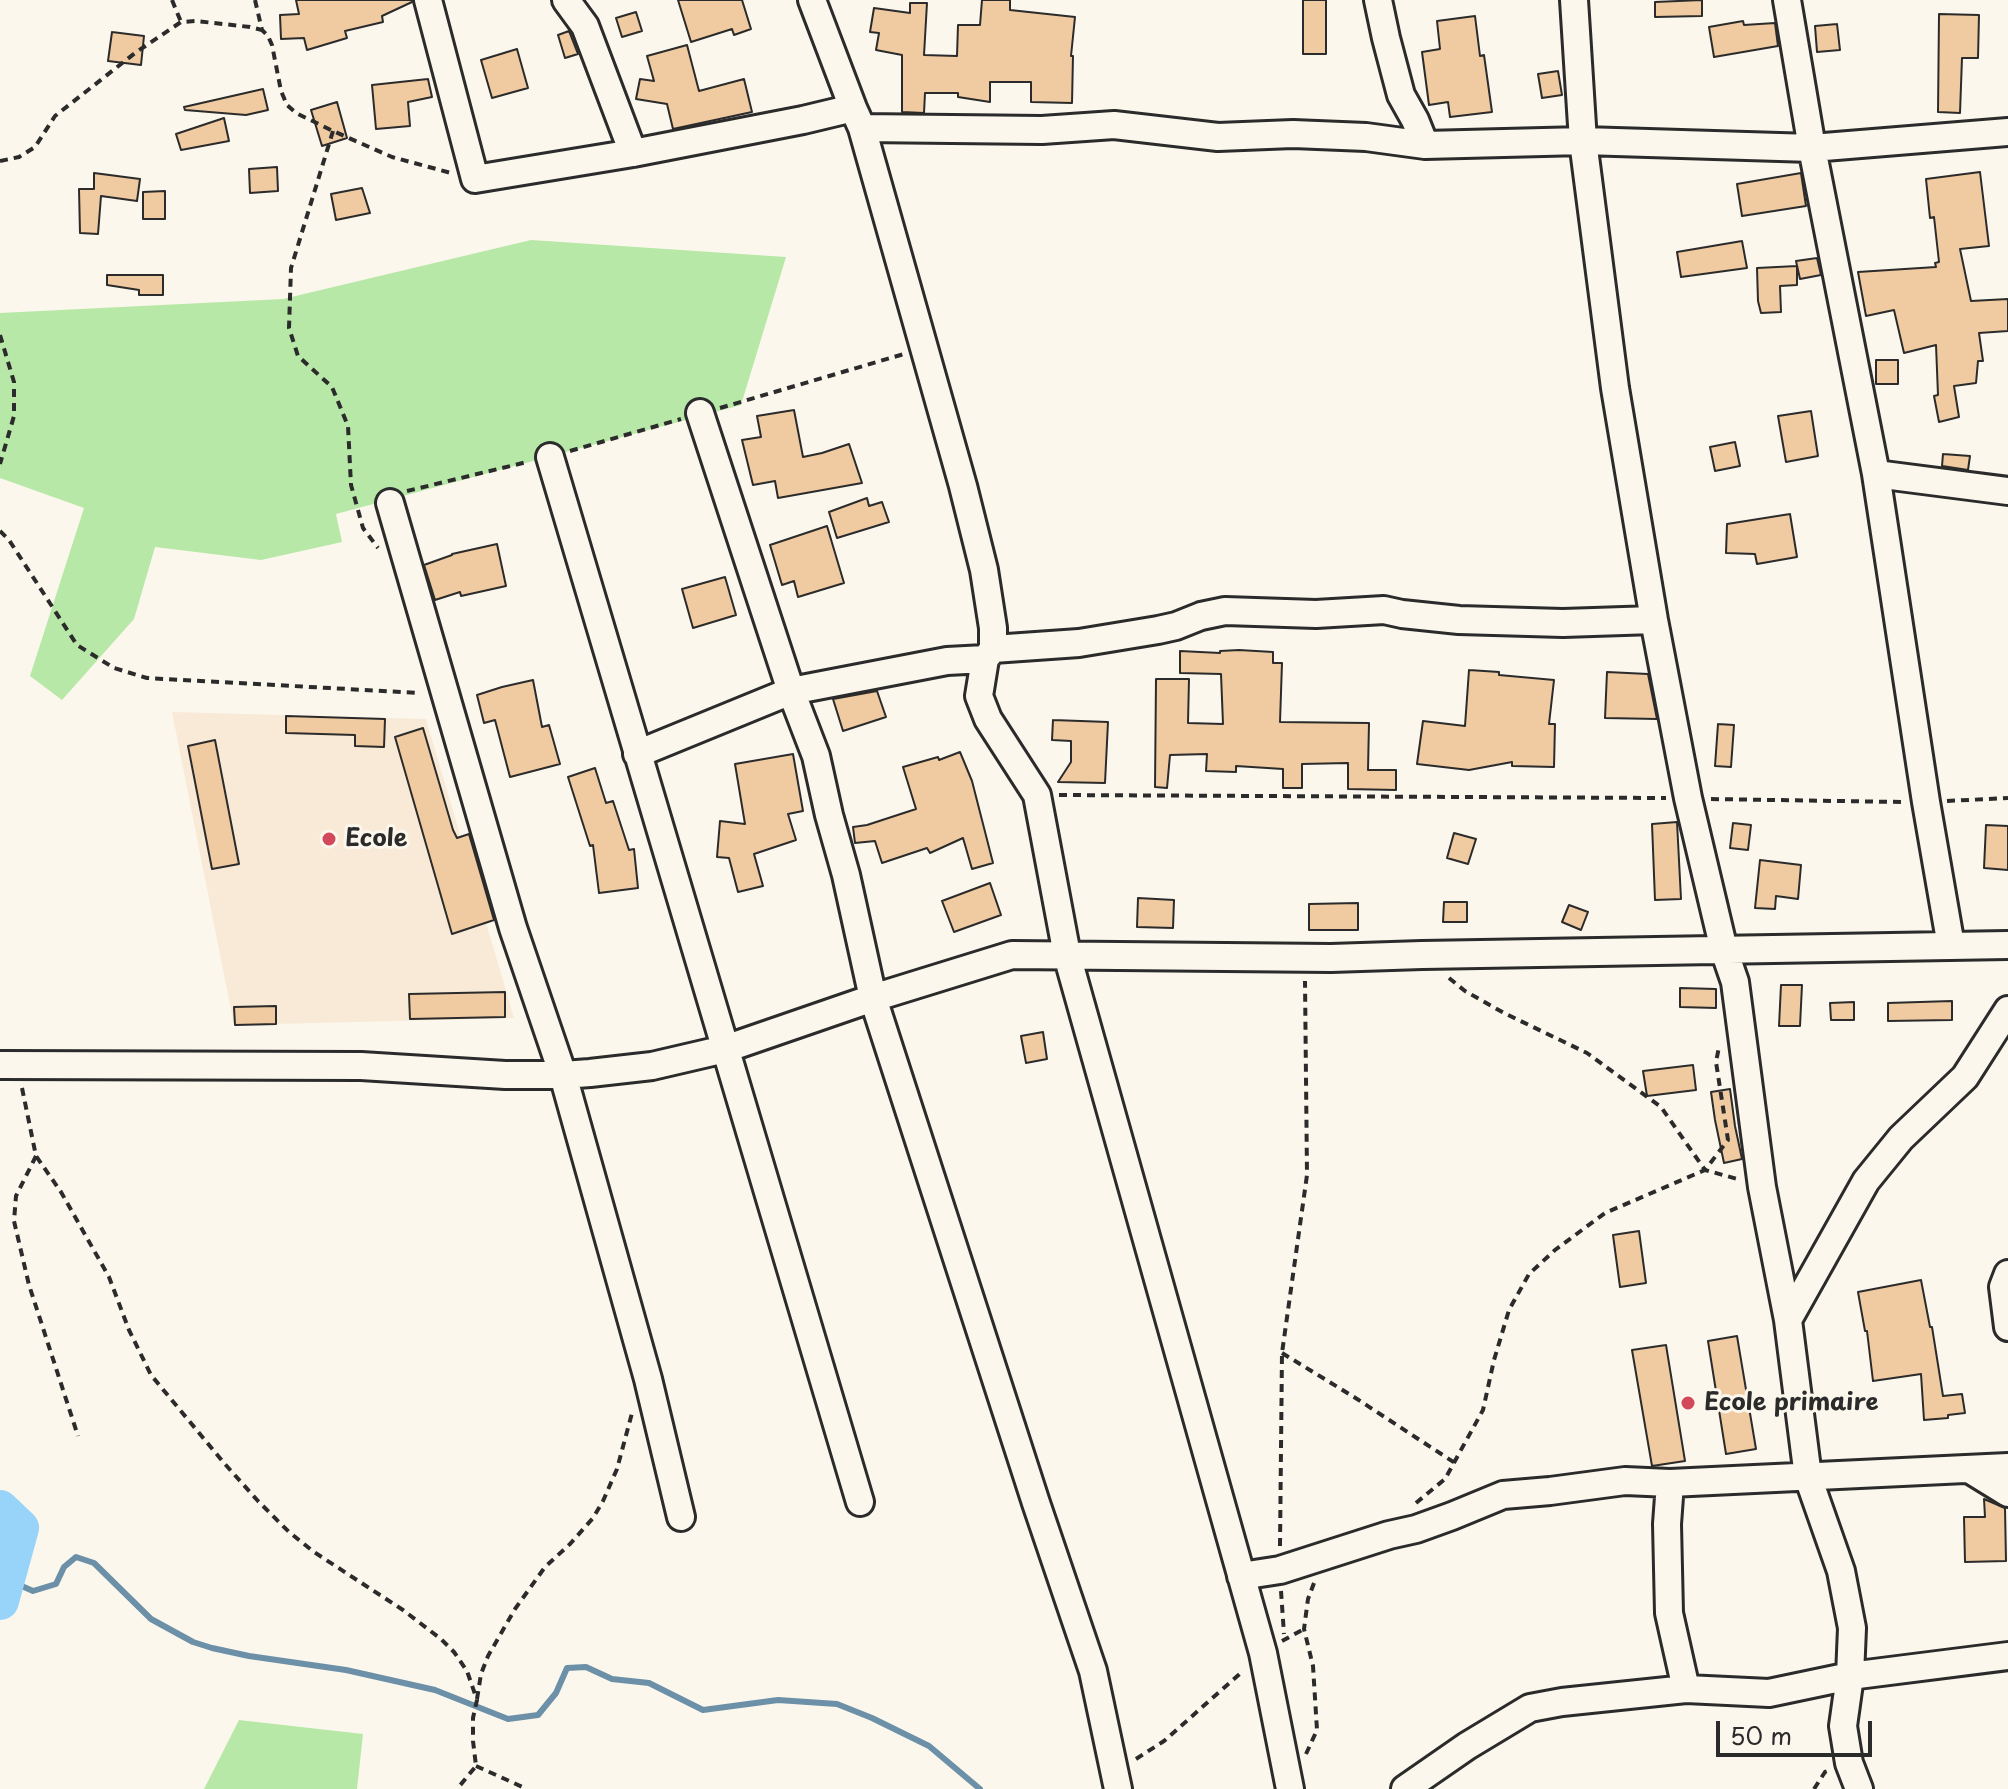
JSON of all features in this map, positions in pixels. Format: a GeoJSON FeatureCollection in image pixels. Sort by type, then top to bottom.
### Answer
{"type":"FeatureCollection","features":[{"type":"Feature","properties":{"kind":"street"},"geometry":{"type":"LineString","coordinates":[[428,0],[475,179],[803,120],[858,118],[1042,130],[1114,125],[1218,137],[1293,134],[1366,137],[1425,145],[1583,141],[1812,148],[2008,132]]}},
{"type":"Feature","properties":{"kind":"street"},"geometry":{"type":"LineString","coordinates":[[566,0],[585,26],[633,153]]}},
{"type":"Feature","properties":{"kind":"street"},"geometry":{"type":"LineString","coordinates":[[812,0],[858,118],[925,348],[984,570],[993,628],[979,696],[988,719],[1037,795],[1067,955],[1241,1576],[1274,1646],[1290,1789]]}},
{"type":"Feature","properties":{"kind":"street"},"geometry":{"type":"LineString","coordinates":[[1378,0],[1401,95],[1425,145]]}},
{"type":"Feature","properties":{"kind":"street"},"geometry":{"type":"LineString","coordinates":[[1574,0],[1583,141],[1615,388],[1688,798],[1724,950],[1735,982],[1762,1187],[1788,1320],[1808,1477],[1841,1571],[1852,1628],[1843,1726],[1849,1763],[1859,1789]]}},
{"type":"Feature","properties":{"kind":"street"},"geometry":{"type":"LineString","coordinates":[[1787,0],[1812,148],[1876,474],[1951,946]]}},
{"type":"Feature","properties":{"kind":"street"},"geometry":{"type":"LineString","coordinates":[[700,413],[791,691],[816,756],[873,998],[1093,1671],[1116,1782]]}},
{"type":"Feature","properties":{"kind":"street"},"geometry":{"type":"LineString","coordinates":[[550,457],[860,1502]]}},
{"type":"Feature","properties":{"kind":"street"},"geometry":{"type":"LineString","coordinates":[[1876,474],[2008,491]]}},
{"type":"Feature","properties":{"kind":"street"},"geometry":{"type":"LineString","coordinates":[[390,503],[513,928],[563,1075],[648,1379],[681,1517]]}},
{"type":"Feature","properties":{"kind":"street"},"geometry":{"type":"LineString","coordinates":[[637,754],[791,691],[989,654],[1145,633],[1225,611],[1316,614],[1384,610],[1459,620],[1563,623],[1654,620]]}},
{"type":"Feature","properties":{"kind":"street"},"geometry":{"type":"LineString","coordinates":[[8,1065],[361,1066],[505,1075],[563,1075],[652,1066],[725,1049],[873,998],[1012,955],[1305,958],[2008,945]]}},
{"type":"Feature","properties":{"kind":"street"},"geometry":{"type":"LineString","coordinates":[[1788,1320],[1866,1181],[1901,1138],[1965,1077],[2008,1010]]}},
{"type":"Feature","properties":{"kind":"street"},"geometry":{"type":"LineString","coordinates":[[2008,1274],[2003,1287],[2008,1327]]}},
{"type":"Feature","properties":{"kind":"street"},"geometry":{"type":"LineString","coordinates":[[1241,1576],[1280,1570],[1416,1529],[1503,1495],[1625,1481],[1670,1483],[2008,1467]]}},
{"type":"Feature","properties":{"kind":"street"},"geometry":{"type":"LineString","coordinates":[[1969,1469],[2008,1493]]}},
{"type":"Feature","properties":{"kind":"street"},"geometry":{"type":"LineString","coordinates":[[1670,1483],[1667,1524],[1669,1613],[1686,1689]]}},
{"type":"Feature","properties":{"kind":"street"},"geometry":{"type":"LineString","coordinates":[[1405,1789],[1530,1708],[1686,1689],[1769,1693],[1850,1676],[2008,1656]]}},
{"type":"Feature","properties":{"kind":"path"},"geometry":{"type":"LineString","coordinates":[[172,0],[181,22]]}},
{"type":"Feature","properties":{"kind":"path"},"geometry":{"type":"LineString","coordinates":[[255,0],[262,30]]}},
{"type":"Feature","properties":{"kind":"path"},"geometry":{"type":"LineString","coordinates":[[0,161],[19,157],[35,147],[55,116],[135,53],[181,22],[196,21],[262,30],[272,45],[281,91],[287,105],[296,113],[392,157],[475,179]]}},
{"type":"Feature","properties":{"kind":"path"},"geometry":{"type":"LineString","coordinates":[[333,131],[291,268],[289,328],[298,356],[332,387],[348,426],[351,485],[363,528],[379,550]]}},
{"type":"Feature","properties":{"kind":"path"},"geometry":{"type":"LineString","coordinates":[[0,335],[14,382],[14,416],[0,464]]}},
{"type":"Feature","properties":{"kind":"path"},"geometry":{"type":"LineString","coordinates":[[390,503],[392,494],[550,457],[925,348]]}},
{"type":"Feature","properties":{"kind":"path"},"geometry":{"type":"LineString","coordinates":[[0,531],[9,540],[77,645],[114,668],[147,678],[446,694]]}},
{"type":"Feature","properties":{"kind":"path"},"geometry":{"type":"LineString","coordinates":[[1037,795],[1926,802],[2008,798]]}},
{"type":"Feature","properties":{"kind":"path"},"geometry":{"type":"LineString","coordinates":[[1422,955],[1465,991],[1587,1053],[1661,1107],[1705,1170],[1762,1187]]}},
{"type":"Feature","properties":{"kind":"path"},"geometry":{"type":"LineString","coordinates":[[1274,1646],[1280,1570],[1282,1353],[1307,1175],[1305,958]]}},
{"type":"Feature","properties":{"kind":"path"},"geometry":{"type":"LineString","coordinates":[[1411,1507],[1445,1479],[1483,1410],[1509,1310],[1529,1274],[1555,1250],[1605,1213],[1705,1170],[1728,1140],[1716,1062],[1720,1034]]}},
{"type":"Feature","properties":{"kind":"path"},"geometry":{"type":"LineString","coordinates":[[8,1065],[36,1156],[61,1192],[109,1277],[129,1330],[151,1375],[224,1463],[289,1532],[333,1566],[403,1610],[448,1646],[467,1671],[477,1700]]}},
{"type":"Feature","properties":{"kind":"path"},"geometry":{"type":"LineString","coordinates":[[36,1156],[16,1196],[14,1221],[29,1285],[78,1436]]}},
{"type":"Feature","properties":{"kind":"path"},"geometry":{"type":"LineString","coordinates":[[1282,1353],[1455,1463]]}},
{"type":"Feature","properties":{"kind":"path"},"geometry":{"type":"LineString","coordinates":[[457,1789],[476,1766],[473,1718],[481,1674],[488,1656],[515,1609],[545,1567],[593,1518],[603,1501],[617,1469],[633,1409],[648,1379]]}},
{"type":"Feature","properties":{"kind":"path"},"geometry":{"type":"LineString","coordinates":[[1302,1765],[1317,1730],[1313,1666],[1304,1629],[1308,1599],[1317,1573]]}},
{"type":"Feature","properties":{"kind":"path"},"geometry":{"type":"LineString","coordinates":[[1116,1782],[1274,1646],[1304,1629]]}},
{"type":"Feature","properties":{"kind":"path"},"geometry":{"type":"LineString","coordinates":[[476,1766],[527,1789]]}},
{"type":"Feature","properties":{"kind":"shaded area","name":"Ecole"},"geometry":{"type":"Polygon","coordinates":[[[172,712],[426,719],[514,1018],[234,1025],[172,712]]]}},
{"type":"Feature","properties":{"kind":"green space"},"geometry":{"type":"Polygon","coordinates":[[[531,240],[786,257],[741,405],[336,514],[342,542],[261,560],[155,547],[134,619],[62,700],[30,676],[84,508],[0,478],[0,313],[283,299],[531,240]]]}},
{"type":"Feature","properties":{"kind":"green space"},"geometry":{"type":"Polygon","coordinates":[[[239,1720],[363,1734],[357,1789],[204,1789],[239,1720]]]}},
{"type":"Feature","properties":{"kind":"building"},"geometry":{"type":"Polygon","coordinates":[[[296,0],[412,2],[382,16],[383,22],[345,31],[347,38],[307,50],[304,38],[281,39],[280,15],[299,14],[296,0]]]}},
{"type":"Feature","properties":{"kind":"building"},"geometry":{"type":"Polygon","coordinates":[[[678,0],[742,0],[751,29],[734,35],[732,29],[691,42],[678,0]]]}},
{"type":"Feature","properties":{"kind":"building"},"geometry":{"type":"Polygon","coordinates":[[[982,0],[1010,0],[1010,10],[1075,17],[1071,56],[1072,103],[1031,102],[1031,82],[990,82],[990,102],[958,97],[958,93],[925,93],[924,113],[902,112],[902,55],[876,50],[879,33],[870,32],[874,8],[910,13],[910,3],[927,3],[924,55],[957,56],[958,25],[980,25],[982,0]]]}},
{"type":"Feature","properties":{"kind":"building"},"geometry":{"type":"Polygon","coordinates":[[[1303,0],[1326,0],[1326,54],[1303,54],[1303,0]]]}},
{"type":"Feature","properties":{"kind":"building"},"geometry":{"type":"Polygon","coordinates":[[[1702,0],[1702,16],[1655,17],[1655,2],[1702,0]]]}},
{"type":"Feature","properties":{"kind":"building"},"geometry":{"type":"Polygon","coordinates":[[[636,12],[642,31],[622,37],[616,18],[636,12]]]}},
{"type":"Feature","properties":{"kind":"building"},"geometry":{"type":"Polygon","coordinates":[[[1939,14],[1979,15],[1978,58],[1962,58],[1960,113],[1938,112],[1939,14]]]}},
{"type":"Feature","properties":{"kind":"building"},"geometry":{"type":"Polygon","coordinates":[[[1475,16],[1492,112],[1450,117],[1448,102],[1429,105],[1422,52],[1440,49],[1437,21],[1475,16]]]}},
{"type":"Feature","properties":{"kind":"building"},"geometry":{"type":"Polygon","coordinates":[[[1743,21],[1744,25],[1775,23],[1778,46],[1714,57],[1709,27],[1743,21]]]}},
{"type":"Feature","properties":{"kind":"building"},"geometry":{"type":"Polygon","coordinates":[[[1837,24],[1840,50],[1817,52],[1815,26],[1837,24]]]}},
{"type":"Feature","properties":{"kind":"building"},"geometry":{"type":"Polygon","coordinates":[[[569,31],[578,54],[565,58],[558,35],[569,31]]]}},
{"type":"Feature","properties":{"kind":"building"},"geometry":{"type":"Polygon","coordinates":[[[112,32],[144,36],[141,65],[108,61],[112,32]]]}},
{"type":"Feature","properties":{"kind":"building"},"geometry":{"type":"Polygon","coordinates":[[[687,45],[699,91],[744,79],[752,112],[673,129],[667,104],[636,99],[640,79],[654,81],[647,56],[687,45]]]}},
{"type":"Feature","properties":{"kind":"building"},"geometry":{"type":"Polygon","coordinates":[[[517,49],[528,88],[492,98],[481,60],[517,49]]]}},
{"type":"Feature","properties":{"kind":"building"},"geometry":{"type":"Polygon","coordinates":[[[1558,71],[1562,95],[1542,98],[1538,74],[1558,71]]]}},
{"type":"Feature","properties":{"kind":"building"},"geometry":{"type":"Polygon","coordinates":[[[428,79],[432,97],[408,102],[410,126],[376,129],[372,85],[428,79]]]}},
{"type":"Feature","properties":{"kind":"building"},"geometry":{"type":"Polygon","coordinates":[[[263,89],[268,110],[246,115],[185,110],[184,107],[263,89]]]}},
{"type":"Feature","properties":{"kind":"building"},"geometry":{"type":"Polygon","coordinates":[[[337,102],[347,138],[322,146],[311,110],[337,102]]]}},
{"type":"Feature","properties":{"kind":"building"},"geometry":{"type":"Polygon","coordinates":[[[224,118],[229,141],[181,150],[176,134],[224,118]]]}},
{"type":"Feature","properties":{"kind":"building"},"geometry":{"type":"Polygon","coordinates":[[[277,167],[278,191],[250,193],[249,169],[277,167]]]}},
{"type":"Feature","properties":{"kind":"building"},"geometry":{"type":"Polygon","coordinates":[[[1980,172],[1989,246],[1960,249],[1971,301],[2008,299],[2008,331],[1979,333],[1983,361],[1978,361],[1976,383],[1954,386],[1959,417],[1939,422],[1934,396],[1938,395],[1936,345],[1904,353],[1894,310],[1866,316],[1858,272],[1936,267],[1935,263],[1939,262],[1934,217],[1930,218],[1926,179],[1980,172]]]}},
{"type":"Feature","properties":{"kind":"building"},"geometry":{"type":"Polygon","coordinates":[[[94,173],[140,179],[137,201],[101,196],[98,234],[80,233],[79,189],[94,189],[94,173]]]}},
{"type":"Feature","properties":{"kind":"building"},"geometry":{"type":"Polygon","coordinates":[[[1801,173],[1806,206],[1742,216],[1737,184],[1801,173]]]}},
{"type":"Feature","properties":{"kind":"building"},"geometry":{"type":"Polygon","coordinates":[[[362,188],[370,213],[336,220],[331,194],[362,188]]]}},
{"type":"Feature","properties":{"kind":"building"},"geometry":{"type":"Polygon","coordinates":[[[165,191],[165,219],[143,219],[143,192],[165,191]]]}},
{"type":"Feature","properties":{"kind":"building"},"geometry":{"type":"Polygon","coordinates":[[[1742,241],[1747,268],[1681,277],[1677,252],[1742,241]]]}},
{"type":"Feature","properties":{"kind":"building"},"geometry":{"type":"Polygon","coordinates":[[[1817,258],[1821,275],[1800,279],[1796,261],[1817,258]]]}},
{"type":"Feature","properties":{"kind":"building"},"geometry":{"type":"Polygon","coordinates":[[[1797,266],[1797,285],[1780,286],[1781,312],[1761,313],[1757,268],[1797,266]]]}},
{"type":"Feature","properties":{"kind":"building"},"geometry":{"type":"Polygon","coordinates":[[[107,275],[163,275],[163,295],[139,295],[139,290],[107,285],[107,275]]]}},
{"type":"Feature","properties":{"kind":"building"},"geometry":{"type":"Polygon","coordinates":[[[1876,360],[1898,360],[1898,384],[1876,384],[1876,360]]]}},
{"type":"Feature","properties":{"kind":"building"},"geometry":{"type":"Polygon","coordinates":[[[794,410],[803,457],[849,444],[862,483],[778,498],[775,481],[753,485],[742,440],[761,437],[757,416],[794,410]]]}},
{"type":"Feature","properties":{"kind":"building"},"geometry":{"type":"Polygon","coordinates":[[[1811,411],[1818,456],[1786,462],[1778,416],[1811,411]]]}},
{"type":"Feature","properties":{"kind":"building"},"geometry":{"type":"Polygon","coordinates":[[[1735,442],[1740,466],[1715,471],[1710,447],[1735,442]]]}},
{"type":"Feature","properties":{"kind":"building"},"geometry":{"type":"Polygon","coordinates":[[[1943,454],[1970,456],[1968,470],[1942,466],[1943,454]]]}},
{"type":"Feature","properties":{"kind":"building"},"geometry":{"type":"Polygon","coordinates":[[[867,498],[869,506],[882,502],[889,522],[837,538],[829,512],[867,498]]]}},
{"type":"Feature","properties":{"kind":"building"},"geometry":{"type":"Polygon","coordinates":[[[1790,514],[1797,557],[1757,564],[1755,554],[1726,553],[1727,524],[1790,514]]]}},
{"type":"Feature","properties":{"kind":"building"},"geometry":{"type":"Polygon","coordinates":[[[827,526],[844,583],[798,597],[794,581],[782,585],[770,545],[827,526]]]}},
{"type":"Feature","properties":{"kind":"building"},"geometry":{"type":"Polygon","coordinates":[[[497,544],[506,586],[461,596],[460,592],[435,600],[424,565],[452,554],[497,544]]]}},
{"type":"Feature","properties":{"kind":"building"},"geometry":{"type":"Polygon","coordinates":[[[725,577],[736,615],[693,628],[682,589],[725,577]]]}},
{"type":"Feature","properties":{"kind":"building"},"geometry":{"type":"Polygon","coordinates":[[[1239,650],[1273,652],[1273,663],[1282,663],[1280,722],[1369,723],[1368,770],[1396,770],[1396,790],[1348,789],[1348,763],[1302,764],[1302,788],[1283,788],[1283,769],[1236,766],[1236,772],[1206,771],[1207,754],[1170,755],[1167,788],[1155,787],[1156,679],[1189,679],[1188,723],[1223,724],[1221,674],[1180,673],[1180,651],[1220,653],[1239,650]]]}},
{"type":"Feature","properties":{"kind":"building"},"geometry":{"type":"Polygon","coordinates":[[[1469,670],[1554,680],[1549,724],[1555,724],[1554,767],[1512,766],[1512,762],[1469,770],[1417,764],[1423,721],[1465,726],[1469,670]]]}},
{"type":"Feature","properties":{"kind":"building"},"geometry":{"type":"Polygon","coordinates":[[[1607,672],[1648,674],[1657,719],[1605,718],[1607,672]]]}},
{"type":"Feature","properties":{"kind":"building"},"geometry":{"type":"Polygon","coordinates":[[[533,680],[542,727],[549,725],[560,764],[510,777],[495,720],[484,723],[477,695],[533,680]]]}},
{"type":"Feature","properties":{"kind":"building"},"geometry":{"type":"Polygon","coordinates":[[[877,691],[886,717],[843,731],[833,699],[877,691]]]}},
{"type":"Feature","properties":{"kind":"building"},"geometry":{"type":"Polygon","coordinates":[[[286,716],[385,719],[384,747],[355,746],[355,735],[286,733],[286,716]]]}},
{"type":"Feature","properties":{"kind":"building"},"geometry":{"type":"Polygon","coordinates":[[[1053,720],[1108,722],[1105,783],[1058,782],[1071,762],[1071,741],[1052,740],[1053,720]]]}},
{"type":"Feature","properties":{"kind":"building"},"geometry":{"type":"Polygon","coordinates":[[[1718,724],[1734,725],[1731,767],[1715,766],[1718,724]]]}},
{"type":"Feature","properties":{"kind":"building"},"geometry":{"type":"Polygon","coordinates":[[[423,728],[453,830],[457,838],[469,834],[494,920],[452,934],[395,737],[423,728]]]}},
{"type":"Feature","properties":{"kind":"building"},"geometry":{"type":"Polygon","coordinates":[[[215,740],[239,864],[212,869],[188,746],[215,740]]]}},
{"type":"Feature","properties":{"kind":"building"},"geometry":{"type":"Polygon","coordinates":[[[960,752],[972,781],[993,863],[972,869],[963,838],[930,853],[927,848],[882,863],[875,841],[855,843],[853,827],[916,809],[903,767],[960,752]]]}},
{"type":"Feature","properties":{"kind":"building"},"geometry":{"type":"Polygon","coordinates":[[[793,754],[803,811],[788,814],[796,840],[754,854],[763,886],[738,892],[729,858],[717,857],[720,821],[745,824],[735,764],[793,754]]]}},
{"type":"Feature","properties":{"kind":"building"},"geometry":{"type":"Polygon","coordinates":[[[595,768],[606,803],[613,801],[629,850],[634,849],[638,888],[599,893],[593,845],[590,846],[568,777],[595,768]]]}},
{"type":"Feature","properties":{"kind":"building"},"geometry":{"type":"Polygon","coordinates":[[[1677,822],[1681,899],[1655,900],[1652,824],[1677,822]]]}},
{"type":"Feature","properties":{"kind":"building"},"geometry":{"type":"Polygon","coordinates":[[[1733,823],[1751,825],[1748,850],[1730,848],[1733,823]]]}},
{"type":"Feature","properties":{"kind":"building"},"geometry":{"type":"Polygon","coordinates":[[[1986,825],[2008,826],[2008,870],[1984,868],[1986,825]]]}},
{"type":"Feature","properties":{"kind":"building"},"geometry":{"type":"Polygon","coordinates":[[[1454,833],[1476,839],[1468,864],[1447,858],[1454,833]]]}},
{"type":"Feature","properties":{"kind":"building"},"geometry":{"type":"Polygon","coordinates":[[[1760,860],[1801,865],[1798,899],[1776,896],[1775,909],[1755,908],[1760,860]]]}},
{"type":"Feature","properties":{"kind":"building"},"geometry":{"type":"Polygon","coordinates":[[[990,883],[1001,915],[954,932],[942,901],[990,883]]]}},
{"type":"Feature","properties":{"kind":"building"},"geometry":{"type":"Polygon","coordinates":[[[1138,898],[1174,900],[1173,928],[1137,927],[1138,898]]]}},
{"type":"Feature","properties":{"kind":"building"},"geometry":{"type":"Polygon","coordinates":[[[1444,902],[1467,902],[1467,922],[1443,922],[1444,902]]]}},
{"type":"Feature","properties":{"kind":"building"},"geometry":{"type":"Polygon","coordinates":[[[1358,903],[1358,930],[1309,930],[1309,904],[1358,903]]]}},
{"type":"Feature","properties":{"kind":"building"},"geometry":{"type":"Polygon","coordinates":[[[1569,905],[1588,912],[1581,930],[1562,922],[1569,905]]]}},
{"type":"Feature","properties":{"kind":"building"},"geometry":{"type":"Polygon","coordinates":[[[1781,985],[1802,985],[1800,1026],[1779,1026],[1781,985]]]}},
{"type":"Feature","properties":{"kind":"building"},"geometry":{"type":"Polygon","coordinates":[[[1680,988],[1716,989],[1716,1008],[1680,1007],[1680,988]]]}},
{"type":"Feature","properties":{"kind":"building"},"geometry":{"type":"Polygon","coordinates":[[[505,992],[505,1017],[410,1019],[409,994],[505,992]]]}},
{"type":"Feature","properties":{"kind":"building"},"geometry":{"type":"Polygon","coordinates":[[[1952,1001],[1952,1020],[1888,1021],[1888,1003],[1952,1001]]]}},
{"type":"Feature","properties":{"kind":"building"},"geometry":{"type":"Polygon","coordinates":[[[1854,1002],[1854,1020],[1831,1020],[1830,1003],[1854,1002]]]}},
{"type":"Feature","properties":{"kind":"building"},"geometry":{"type":"Polygon","coordinates":[[[276,1006],[276,1024],[235,1025],[234,1007],[276,1006]]]}},
{"type":"Feature","properties":{"kind":"building"},"geometry":{"type":"Polygon","coordinates":[[[1043,1032],[1047,1059],[1026,1063],[1021,1036],[1043,1032]]]}},
{"type":"Feature","properties":{"kind":"building"},"geometry":{"type":"Polygon","coordinates":[[[1693,1065],[1696,1090],[1647,1096],[1643,1071],[1693,1065]]]}},
{"type":"Feature","properties":{"kind":"building"},"geometry":{"type":"Polygon","coordinates":[[[1730,1089],[1742,1159],[1724,1163],[1711,1092],[1730,1089]]]}},
{"type":"Feature","properties":{"kind":"building"},"geometry":{"type":"Polygon","coordinates":[[[1639,1231],[1646,1283],[1620,1287],[1613,1235],[1639,1231]]]}},
{"type":"Feature","properties":{"kind":"building"},"geometry":{"type":"Polygon","coordinates":[[[1921,1280],[1943,1396],[1962,1394],[1965,1413],[1948,1415],[1948,1418],[1924,1420],[1921,1374],[1873,1381],[1858,1292],[1921,1280]]]}},
{"type":"Feature","properties":{"kind":"building"},"geometry":{"type":"Polygon","coordinates":[[[1737,1336],[1756,1449],[1726,1454],[1708,1341],[1737,1336]]]}},
{"type":"Feature","properties":{"kind":"building"},"geometry":{"type":"Polygon","coordinates":[[[1666,1345],[1685,1461],[1652,1466],[1632,1350],[1666,1345]]]}},
{"type":"Feature","properties":{"kind":"building"},"geometry":{"type":"Polygon","coordinates":[[[1984,1499],[2005,1508],[2006,1561],[1965,1562],[1964,1517],[1985,1517],[1984,1499]]]}},
{"type":"Feature","properties":{"kind":"waterway"},"geometry":{"type":"LineString","coordinates":[[0,1509],[20,1528],[0,1601]]}},
{"type":"Feature","properties":{"kind":"waterway"},"geometry":{"type":"LineString","coordinates":[[6,1579],[33,1591],[56,1584],[64,1567],[76,1557],[94,1563],[151,1619],[193,1642],[249,1656],[346,1670],[435,1690],[508,1719],[538,1715],[556,1693],[567,1668],[586,1667],[612,1679],[649,1683],[703,1710],[778,1700],[837,1704],[929,1746],[980,1789]]}},
{"type":"Feature","properties":{"kind":"place","name":"Ecole"},"geometry":{"type":"Point","coordinates":[329,839]}},
{"type":"Feature","properties":{"kind":"place","name":"Ecole primaire"},"geometry":{"type":"Point","coordinates":[1688,1403]}}]}
